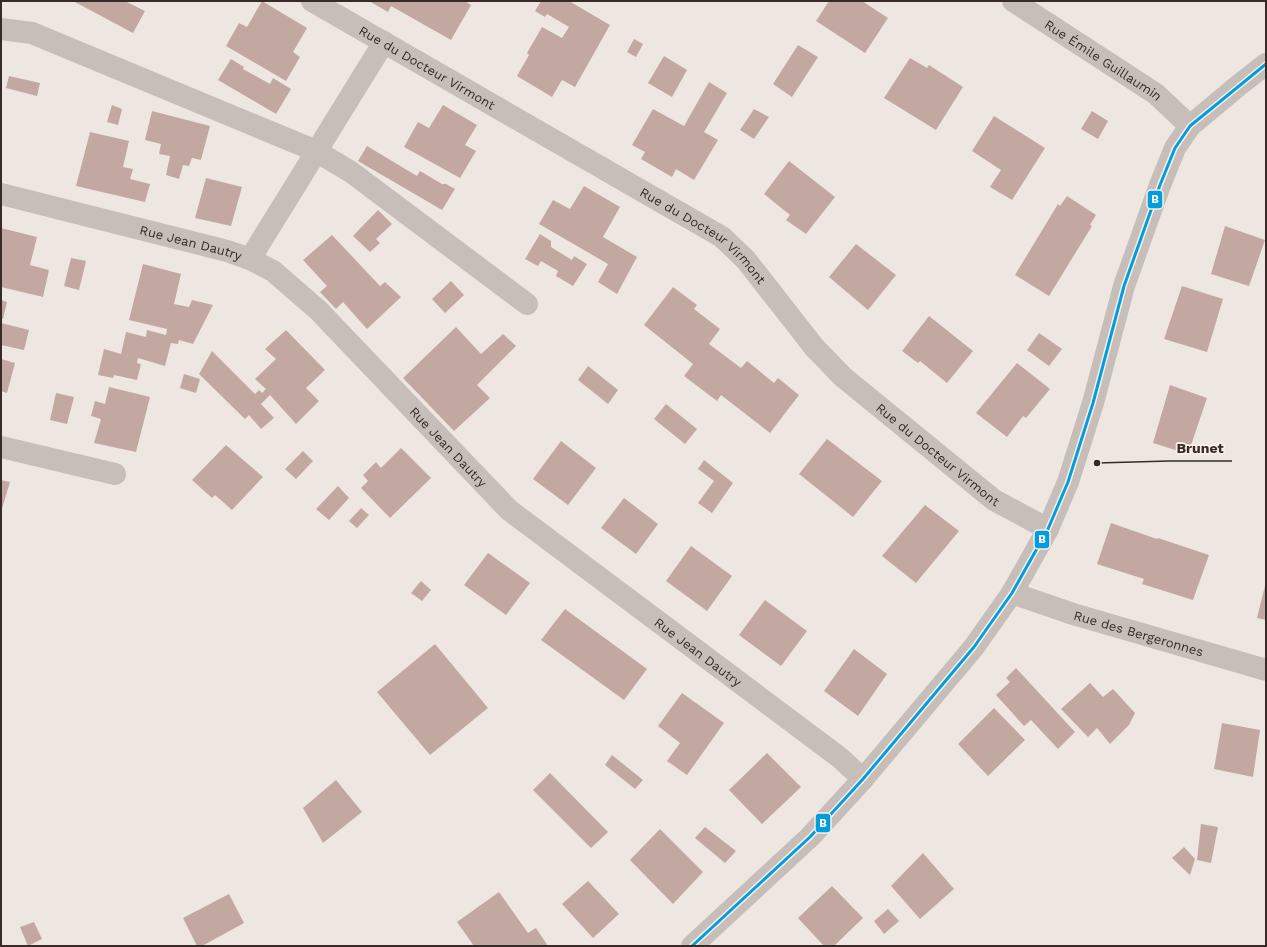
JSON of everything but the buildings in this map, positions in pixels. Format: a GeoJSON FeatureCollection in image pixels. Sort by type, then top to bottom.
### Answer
{"type":"FeatureCollection","features":[{"type":"Feature","properties":{"kind":"street","name":"Rue du Docteur Virmont"},"geometry":{"type":"LineString","coordinates":[[312,1],[722,237],[746,260],[814,347],[843,377],[994,500],[1048,529]]}},
{"type":"Feature","properties":{"kind":"street","name":"Rue Émile Guillaumin"},"geometry":{"type":"LineString","coordinates":[[1013,1],[1156,94],[1190,126]]}},
{"type":"Feature","properties":{"kind":"street"},"geometry":{"type":"LineString","coordinates":[[1,29],[32,34],[316,151],[351,172],[526,304]]}},
{"type":"Feature","properties":{"kind":"street"},"geometry":{"type":"LineString","coordinates":[[250,259],[384,42]]}},
{"type":"Feature","properties":{"kind":"street"},"geometry":{"type":"LineString","coordinates":[[692,946],[810,837],[862,779],[974,646],[1012,593],[1048,529],[1068,482],[1093,402],[1124,286],[1160,185],[1175,148],[1190,126],[1266,64]]}},
{"type":"Feature","properties":{"kind":"street","name":"Rue Jean Dautry"},"geometry":{"type":"LineString","coordinates":[[1,194],[227,251],[250,259],[272,271],[318,310],[509,510],[833,752],[862,779]]}},
{"type":"Feature","properties":{"kind":"street"},"geometry":{"type":"LineString","coordinates":[[1,447],[115,474]]}},
{"type":"Feature","properties":{"kind":"street","name":"Rue des Bergeronnes"},"geometry":{"type":"LineString","coordinates":[[1012,593],[1073,614],[1266,670]]}},
{"type":"Feature","properties":{"kind":"transit line","name":"B"},"geometry":{"type":"LineString","coordinates":[[692,946],[810,837],[863,779],[974,647],[1012,593],[1048,529],[1068,482],[1093,403],[1124,286],[1160,185],[1175,148],[1190,126],[1266,64]]}},
{"type":"Feature","properties":{"kind":"place","name":"Brunet"},"geometry":{"type":"Point","coordinates":[1097,463]}}]}
